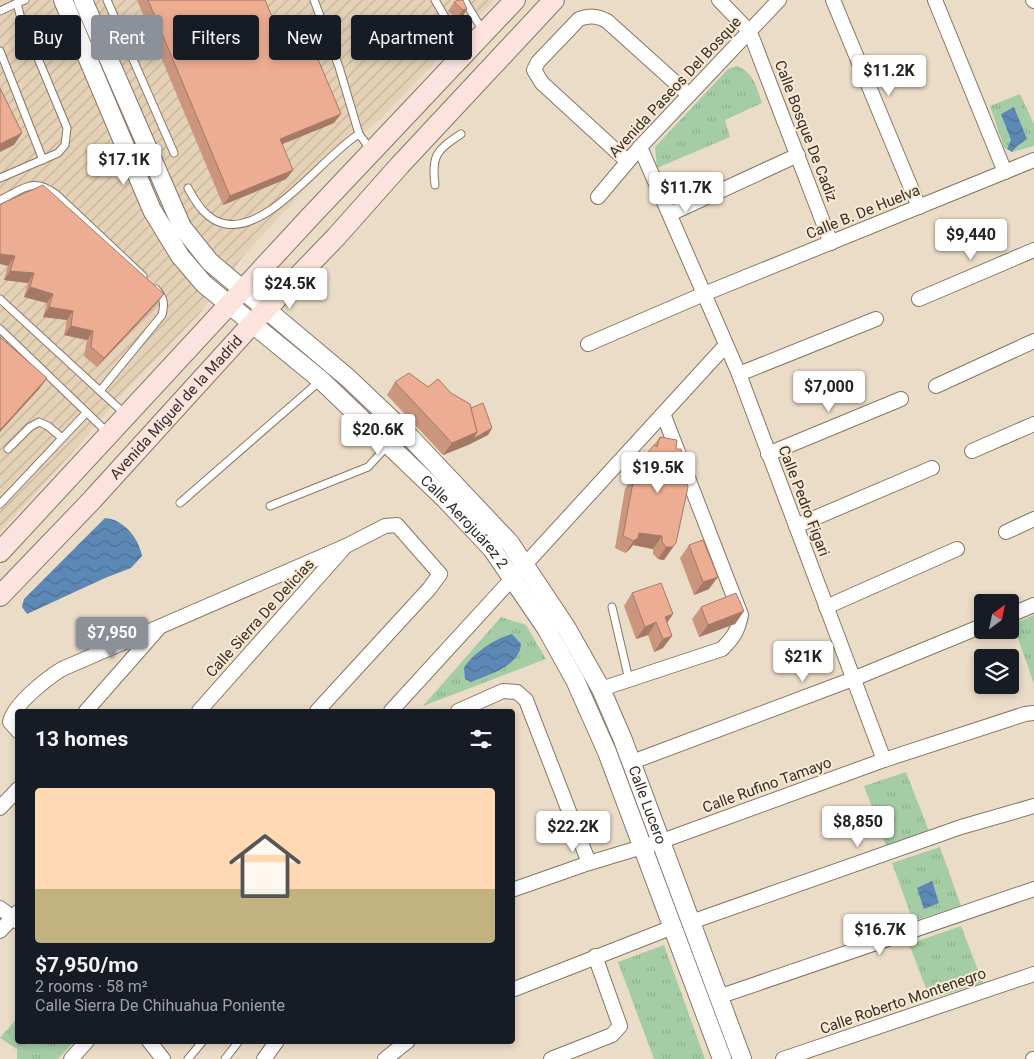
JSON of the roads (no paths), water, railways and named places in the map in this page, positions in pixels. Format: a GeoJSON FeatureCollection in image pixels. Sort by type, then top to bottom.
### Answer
{"type":"FeatureCollection","features":[{"type":"Feature","properties":{"kind":"main road","name":"Avenida Miguel de la Madrid"},"geometry":{"type":"LineString","coordinates":[[472,46],[515,0]]}},
{"type":"Feature","properties":{"kind":"main road","name":"Avenida Miguel de la Madrid"},"geometry":{"type":"LineString","coordinates":[[0,596],[92,500],[252,324],[554,0]]}},
{"type":"Feature","properties":{"kind":"main road","name":"Avenida Miguel de la Madrid"},"geometry":{"type":"LineString","coordinates":[[0,552],[459,60]]}},
{"type":"Feature","properties":{"kind":"street","name":"Calle Aerojuárez 2"},"geometry":{"type":"LineString","coordinates":[[63,0],[152,210],[169,242],[204,284],[321,380],[519,572]]}},
{"type":"Feature","properties":{"kind":"street","name":"Calle Aerojuárez 2"},"geometry":{"type":"LineString","coordinates":[[83,0],[173,210],[194,244],[218,269],[245,289],[348,378],[409,436],[510,543],[519,572]]}},
{"type":"Feature","properties":{"kind":"street"},"geometry":{"type":"LineString","coordinates":[[718,0],[749,31]]}},
{"type":"Feature","properties":{"kind":"street","name":"Avenida Paseos Del Bosque"},"geometry":{"type":"LineString","coordinates":[[598,197],[627,161],[688,94],[779,0]]}},
{"type":"Feature","properties":{"kind":"street"},"geometry":{"type":"LineString","coordinates":[[833,0],[919,207]]}},
{"type":"Feature","properties":{"kind":"street"},"geometry":{"type":"LineString","coordinates":[[935,0],[1005,172]]}},
{"type":"Feature","properties":{"kind":"street"},"geometry":{"type":"LineString","coordinates":[[627,161],[542,83],[534,70],[538,62],[579,19],[586,16],[598,17],[607,21],[688,94]]}},
{"type":"Feature","properties":{"kind":"street","name":"Calle Bosque De Cadiz"},"geometry":{"type":"LineString","coordinates":[[749,31],[831,243]]}},
{"type":"Feature","properties":{"kind":"street","name":"Calle Pedro Figari"},"geometry":{"type":"LineString","coordinates":[[640,147],[739,374],[884,760]]}},
{"type":"Feature","properties":{"kind":"street"},"geometry":{"type":"LineString","coordinates":[[670,214],[798,155]]}},
{"type":"Feature","properties":{"kind":"street","name":"Calle B. De Huelva"},"geometry":{"type":"LineString","coordinates":[[588,344],[704,294],[1034,160]]}},
{"type":"Feature","properties":{"kind":"street"},"geometry":{"type":"LineString","coordinates":[[919,300],[1034,250]]}},
{"type":"Feature","properties":{"kind":"street"},"geometry":{"type":"LineString","coordinates":[[204,284],[218,269]]}},
{"type":"Feature","properties":{"kind":"street"},"geometry":{"type":"LineString","coordinates":[[739,374],[876,319]]}},
{"type":"Feature","properties":{"kind":"street"},"geometry":{"type":"LineString","coordinates":[[936,386],[1034,341]]}},
{"type":"Feature","properties":{"kind":"street"},"geometry":{"type":"LineString","coordinates":[[392,709],[664,416],[726,346]]}},
{"type":"Feature","properties":{"kind":"street"},"geometry":{"type":"LineString","coordinates":[[768,454],[901,399]]}},
{"type":"Feature","properties":{"kind":"street"},"geometry":{"type":"LineString","coordinates":[[601,689],[722,648],[735,634],[741,615],[664,416]]}},
{"type":"Feature","properties":{"kind":"street"},"geometry":{"type":"LineString","coordinates":[[972,452],[1034,424]]}},
{"type":"Feature","properties":{"kind":"street"},"geometry":{"type":"LineString","coordinates":[[796,526],[932,468]]}},
{"type":"Feature","properties":{"kind":"street"},"geometry":{"type":"LineString","coordinates":[[1006,532],[1034,519]]}},
{"type":"Feature","properties":{"kind":"street"},"geometry":{"type":"LineString","coordinates":[[16,709],[62,669],[393,524],[402,529],[440,574],[429,589],[319,709]]}},
{"type":"Feature","properties":{"kind":"street","name":"Calle Sierra De Delicias"},"geometry":{"type":"LineString","coordinates":[[201,709],[346,546]]}},
{"type":"Feature","properties":{"kind":"street"},"geometry":{"type":"LineString","coordinates":[[826,607],[957,549]]}},
{"type":"Feature","properties":{"kind":"street","name":"Calle Lucero"},"geometry":{"type":"LineString","coordinates":[[519,572],[566,626],[601,689],[632,762],[742,1059]]}},
{"type":"Feature","properties":{"kind":"street","name":"Calle Lucero"},"geometry":{"type":"LineString","coordinates":[[519,572],[546,628],[575,680],[608,752],[722,1059]]}},
{"type":"Feature","properties":{"kind":"street"},"geometry":{"type":"LineString","coordinates":[[1019,611],[1034,605]]}},
{"type":"Feature","properties":{"kind":"street"},"geometry":{"type":"LineString","coordinates":[[88,709],[160,626]]}},
{"type":"Feature","properties":{"kind":"street"},"geometry":{"type":"LineString","coordinates":[[632,762],[854,679],[974,629]]}},
{"type":"Feature","properties":{"kind":"street"},"geometry":{"type":"LineString","coordinates":[[462,709],[503,691],[517,692],[526,700],[588,863]]}},
{"type":"Feature","properties":{"kind":"street","name":"Calle Rufino Tamayo"},"geometry":{"type":"LineString","coordinates":[[515,888],[588,863],[662,841],[884,760],[1034,713]]}},
{"type":"Feature","properties":{"kind":"street"},"geometry":{"type":"LineString","coordinates":[[0,808],[15,792]]}},
{"type":"Feature","properties":{"kind":"street"},"geometry":{"type":"LineString","coordinates":[[691,922],[961,827],[1034,806]]}},
{"type":"Feature","properties":{"kind":"street"},"geometry":{"type":"LineString","coordinates":[[718,997],[1034,889]]}},
{"type":"Feature","properties":{"kind":"street"},"geometry":{"type":"LineString","coordinates":[[0,908],[15,916]]}},
{"type":"Feature","properties":{"kind":"street"},"geometry":{"type":"LineString","coordinates":[[0,931],[15,918]]}},
{"type":"Feature","properties":{"kind":"street"},"geometry":{"type":"LineString","coordinates":[[515,989],[673,927]]}},
{"type":"Feature","properties":{"kind":"street"},"geometry":{"type":"LineString","coordinates":[[551,1059],[617,1031],[620,1026],[595,956]]}},
{"type":"Feature","properties":{"kind":"street","name":"Calle Roberto Montenegro"},"geometry":{"type":"LineString","coordinates":[[783,1059],[1034,974]]}},
{"type":"Feature","properties":{"kind":"street"},"geometry":{"type":"LineString","coordinates":[[71,1059],[84,1044]]}},
{"type":"Feature","properties":{"kind":"street"},"geometry":{"type":"LineString","coordinates":[[154,1044],[163,1059]]}},
{"type":"Feature","properties":{"kind":"street"},"geometry":{"type":"LineString","coordinates":[[264,1059],[275,1044]]}},
{"type":"Feature","properties":{"kind":"street"},"geometry":{"type":"LineString","coordinates":[[386,1059],[404,1044]]}},
{"type":"Feature","properties":{"kind":"lane"},"geometry":{"type":"LineString","coordinates":[[0,11],[25,0]]}},
{"type":"Feature","properties":{"kind":"lane"},"geometry":{"type":"LineString","coordinates":[[107,0],[174,153]]}},
{"type":"Feature","properties":{"kind":"lane"},"geometry":{"type":"LineString","coordinates":[[314,0],[339,67],[359,134],[373,152]]}},
{"type":"Feature","properties":{"kind":"lane"},"geometry":{"type":"LineString","coordinates":[[435,0],[444,15]]}},
{"type":"Feature","properties":{"kind":"lane"},"geometry":{"type":"LineString","coordinates":[[464,0],[484,33]]}},
{"type":"Feature","properties":{"kind":"lane"},"geometry":{"type":"LineString","coordinates":[[0,178],[43,160],[63,149],[67,140],[67,128],[23,24],[17,3]]}},
{"type":"Feature","properties":{"kind":"lane"},"geometry":{"type":"LineString","coordinates":[[0,51],[43,160]]}},
{"type":"Feature","properties":{"kind":"lane"},"geometry":{"type":"LineString","coordinates":[[188,188],[208,215],[226,224],[238,224],[253,219],[288,196],[341,146],[359,134]]}},
{"type":"Feature","properties":{"kind":"lane"},"geometry":{"type":"LineString","coordinates":[[435,185],[432,165],[442,146],[461,134]]}},
{"type":"Feature","properties":{"kind":"lane"},"geometry":{"type":"LineString","coordinates":[[0,200],[35,184],[44,185],[56,194],[162,296],[164,305],[162,315],[100,391]]}},
{"type":"Feature","properties":{"kind":"lane"},"geometry":{"type":"LineString","coordinates":[[0,299],[127,416]]}},
{"type":"Feature","properties":{"kind":"lane"},"geometry":{"type":"LineString","coordinates":[[0,329],[109,434]]}},
{"type":"Feature","properties":{"kind":"lane"},"geometry":{"type":"LineString","coordinates":[[180,503],[321,380]]}},
{"type":"Feature","properties":{"kind":"lane"},"geometry":{"type":"LineString","coordinates":[[0,504],[86,413]]}},
{"type":"Feature","properties":{"kind":"lane"},"geometry":{"type":"LineString","coordinates":[[8,449],[30,427],[39,422],[48,426],[62,438]]}},
{"type":"Feature","properties":{"kind":"lane"},"geometry":{"type":"LineString","coordinates":[[270,506],[368,467],[389,444]]}},
{"type":"Feature","properties":{"kind":"lane"},"geometry":{"type":"LineString","coordinates":[[612,607],[629,680]]}},
{"type":"Feature","properties":{"kind":"lane"},"geometry":{"type":"LineString","coordinates":[[188,1059],[200,1044]]}},
{"type":"Feature","properties":{"kind":"lane"},"geometry":{"type":"LineString","coordinates":[[225,1059],[238,1044]]}},
{"type":"Feature","properties":{"kind":"water"},"geometry":{"type":"Polygon","coordinates":[[[1014,107],[1027,139],[1012,152],[1007,149],[1011,140],[1001,114],[1014,107]]]}},
{"type":"Feature","properties":{"kind":"water"},"geometry":{"type":"Polygon","coordinates":[[[105,518],[118,522],[134,536],[142,556],[131,568],[27,614],[22,607],[24,599],[105,518]]]}},
{"type":"Feature","properties":{"kind":"water"},"geometry":{"type":"Polygon","coordinates":[[[512,634],[521,644],[519,652],[509,664],[502,669],[471,682],[465,679],[464,668],[473,657],[492,643],[512,634]]]}},
{"type":"Feature","properties":{"kind":"water"},"geometry":{"type":"Polygon","coordinates":[[[932,881],[939,903],[924,909],[917,888],[932,881]]]}}]}
